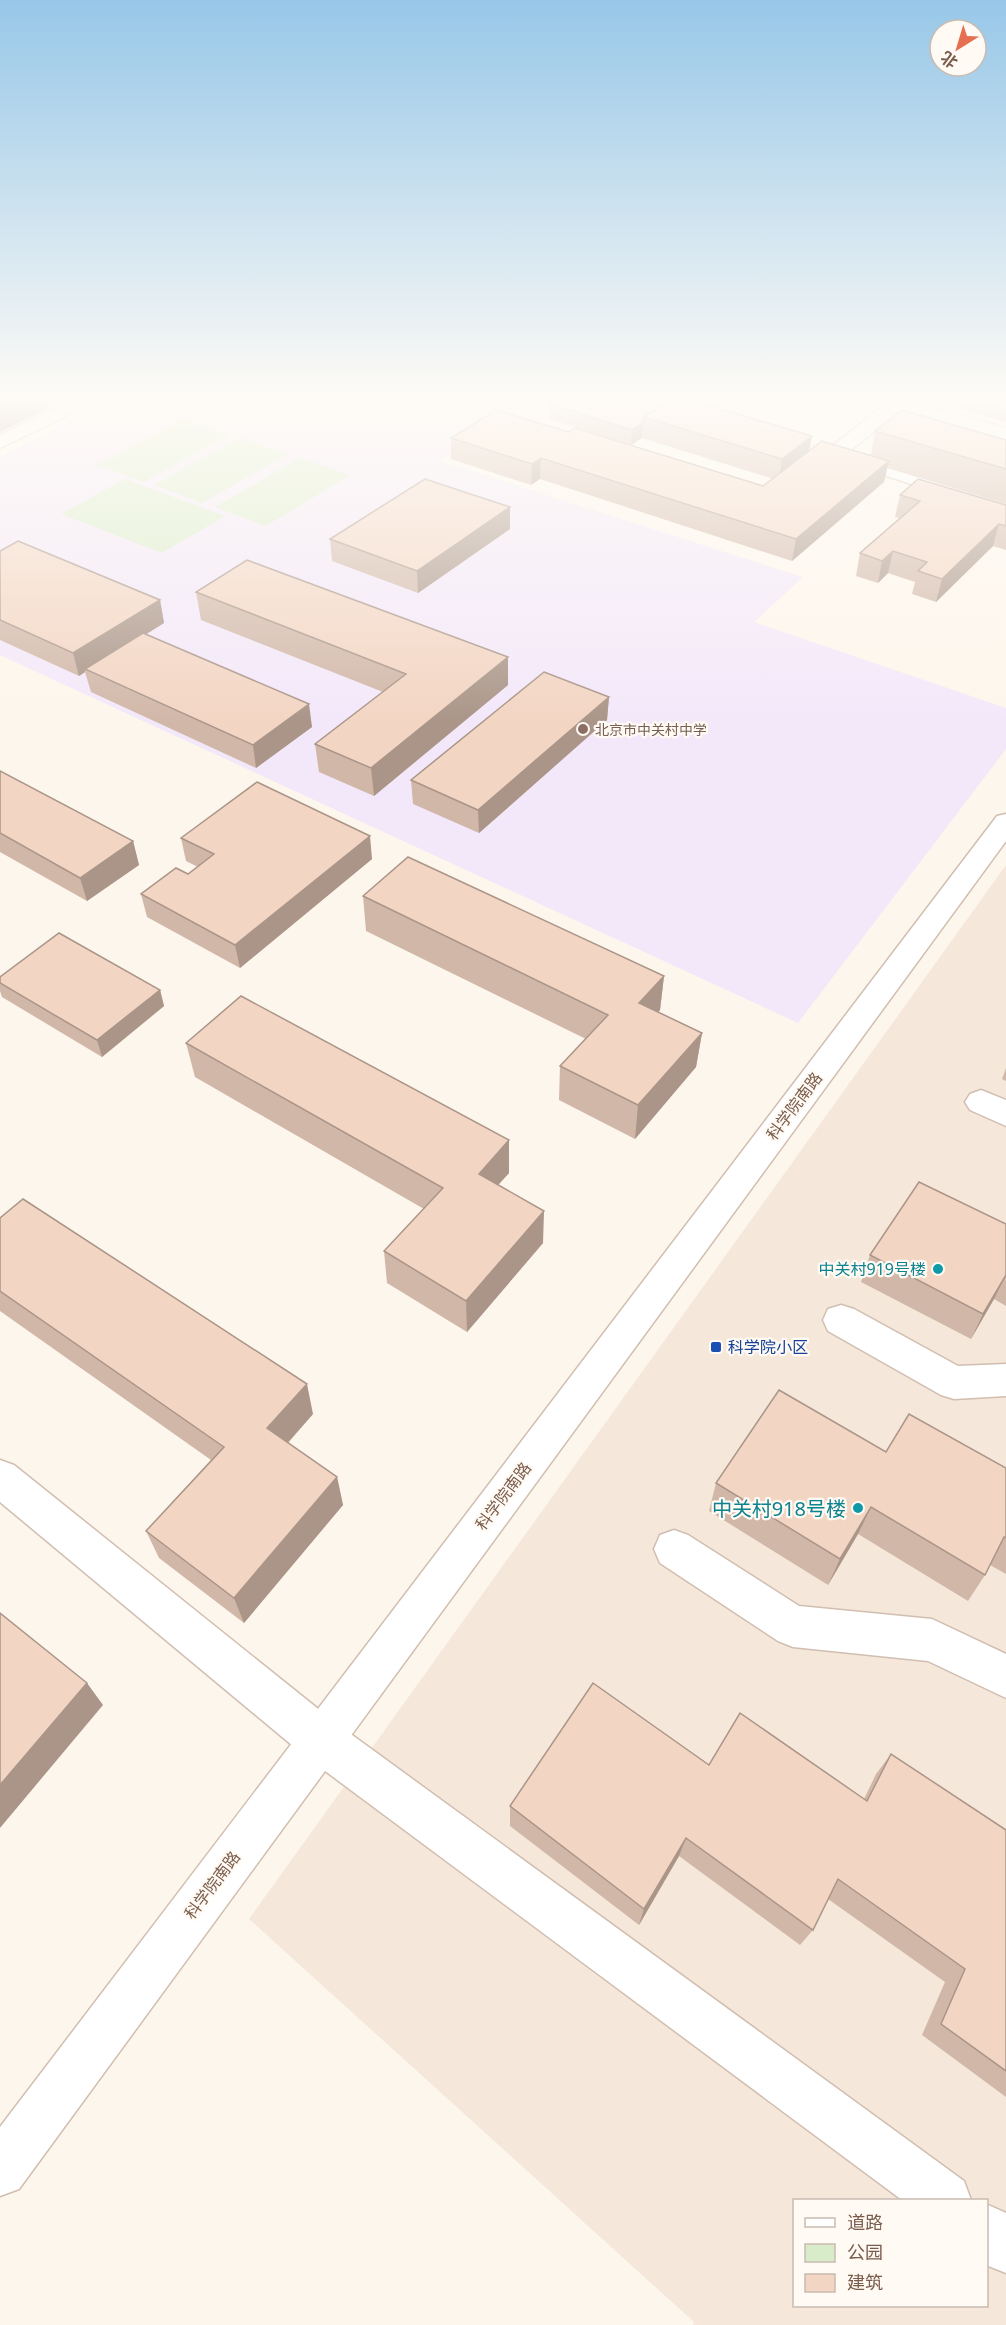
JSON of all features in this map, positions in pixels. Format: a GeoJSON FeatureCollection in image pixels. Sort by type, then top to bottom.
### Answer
{"type":"FeatureCollection","features":[{"type":"Feature","properties":{"kind":"street","name":"科学院南路"},"geometry":{"type":"LineString","coordinates":[[0,2170],[1006,822]]}},
{"type":"Feature","properties":{"kind":"street"},"geometry":{"type":"LineString","coordinates":[[842,1320],[954,1383],[1006,1380]]}},
{"type":"Feature","properties":{"kind":"street"},"geometry":{"type":"LineString","coordinates":[[0,1478],[321,1740],[944,2199]]}},
{"type":"Feature","properties":{"kind":"street"},"geometry":{"type":"LineString","coordinates":[[674,1549],[793,1626],[932,1640],[1006,1677]]}},
{"type":"Feature","properties":{"kind":"street"},"geometry":{"type":"LineString","coordinates":[[988,2232],[1006,2246]]}},
{"type":"Feature","properties":{"kind":"shaded area","name":"北京市中关村中学"},"geometry":{"type":"Polygon","coordinates":[[[0,506],[582,506],[803,577],[754,622],[1006,708],[1006,749],[798,1023],[0,655],[0,506]]]}},
{"type":"Feature","properties":{"kind":"shaded area"},"geometry":{"type":"Polygon","coordinates":[[[1006,865],[1006,2325],[693,2325],[694,2322],[249,1919],[1006,865]]]}},
{"type":"Feature","properties":{"kind":"green space"},"geometry":{"type":"Polygon","coordinates":[[[75,506],[199,506],[225,516],[162,553],[61,514],[75,506]]]}},
{"type":"Feature","properties":{"kind":"green space"},"geometry":{"type":"Polygon","coordinates":[[[216,506],[298,506],[266,526],[216,506]]]}},
{"type":"Feature","properties":{"kind":"building"},"geometry":{"type":"Polygon","coordinates":[[[381,506],[510,507],[417,571],[330,539],[381,506]]]}},
{"type":"Feature","properties":{"kind":"building"},"geometry":{"type":"Polygon","coordinates":[[[694,506],[835,506],[796,539],[694,506]]]}},
{"type":"Feature","properties":{"kind":"building"},"geometry":{"type":"Polygon","coordinates":[[[914,506],[1006,506],[1006,526],[999,524],[942,579],[918,571],[927,562],[893,551],[882,561],[860,553],[914,506]]]}},
{"type":"Feature","properties":{"kind":"building"},"geometry":{"type":"Polygon","coordinates":[[[18,541],[160,600],[73,653],[0,620],[0,551],[18,541]]]}},
{"type":"Feature","properties":{"kind":"building"},"geometry":{"type":"Polygon","coordinates":[[[247,560],[508,657],[371,768],[315,744],[406,674],[196,592],[247,560]]]}},
{"type":"Feature","properties":{"kind":"building"},"geometry":{"type":"Polygon","coordinates":[[[143,633],[309,704],[253,745],[85,669],[143,633]]]}},
{"type":"Feature","properties":{"kind":"building"},"geometry":{"type":"Polygon","coordinates":[[[544,672],[609,697],[478,810],[411,780],[544,672]]]}},
{"type":"Feature","properties":{"kind":"building"},"geometry":{"type":"Polygon","coordinates":[[[0,771],[133,841],[80,878],[0,833],[0,771]]]}},
{"type":"Feature","properties":{"kind":"building"},"geometry":{"type":"Polygon","coordinates":[[[257,782],[370,836],[235,945],[141,894],[176,868],[188,874],[214,854],[181,838],[257,782]]]}},
{"type":"Feature","properties":{"kind":"building"},"geometry":{"type":"Polygon","coordinates":[[[408,857],[664,976],[639,1003],[702,1033],[638,1105],[560,1066],[608,1015],[363,896],[408,857]]]}},
{"type":"Feature","properties":{"kind":"building"},"geometry":{"type":"Polygon","coordinates":[[[59,933],[160,990],[97,1040],[0,983],[0,977],[59,933]]]}},
{"type":"Feature","properties":{"kind":"building"},"geometry":{"type":"Polygon","coordinates":[[[241,996],[509,1140],[479,1174],[544,1211],[466,1301],[384,1251],[443,1188],[186,1043],[241,996]]]}},
{"type":"Feature","properties":{"kind":"building","name":"中关村919号楼"},"geometry":{"type":"Polygon","coordinates":[[[919,1182],[1006,1224],[1006,1275],[983,1314],[870,1255],[919,1182]]]}},
{"type":"Feature","properties":{"kind":"building"},"geometry":{"type":"Polygon","coordinates":[[[23,1199],[307,1384],[267,1428],[337,1477],[234,1598],[146,1531],[224,1447],[0,1291],[0,1218],[23,1199]]]}},
{"type":"Feature","properties":{"kind":"building","name":"中关村918号楼"},"geometry":{"type":"Polygon","coordinates":[[[779,1390],[886,1452],[909,1414],[1006,1468],[1006,1538],[1004,1537],[985,1575],[871,1507],[840,1559],[716,1483],[779,1390]]]}},
{"type":"Feature","properties":{"kind":"building"},"geometry":{"type":"Polygon","coordinates":[[[0,1613],[87,1683],[0,1785],[0,1613]]]}},
{"type":"Feature","properties":{"kind":"building"},"geometry":{"type":"Polygon","coordinates":[[[593,1683],[709,1765],[740,1713],[867,1801],[891,1754],[1006,1830],[1006,2071],[941,2024],[965,1969],[838,1879],[813,1930],[686,1838],[644,1909],[510,1806],[593,1683]]]}},
{"type":"Feature","properties":{"kind":"place","name":"北京市中关村中学"},"geometry":{"type":"Point","coordinates":[583,729]}},
{"type":"Feature","properties":{"kind":"place","name":"中关村919号楼"},"geometry":{"type":"Point","coordinates":[938,1269]}},
{"type":"Feature","properties":{"kind":"place","name":"科学院小区"},"geometry":{"type":"Point","coordinates":[716,1347]}},
{"type":"Feature","properties":{"kind":"place","name":"中关村918号楼"},"geometry":{"type":"Point","coordinates":[858,1508]}}]}
